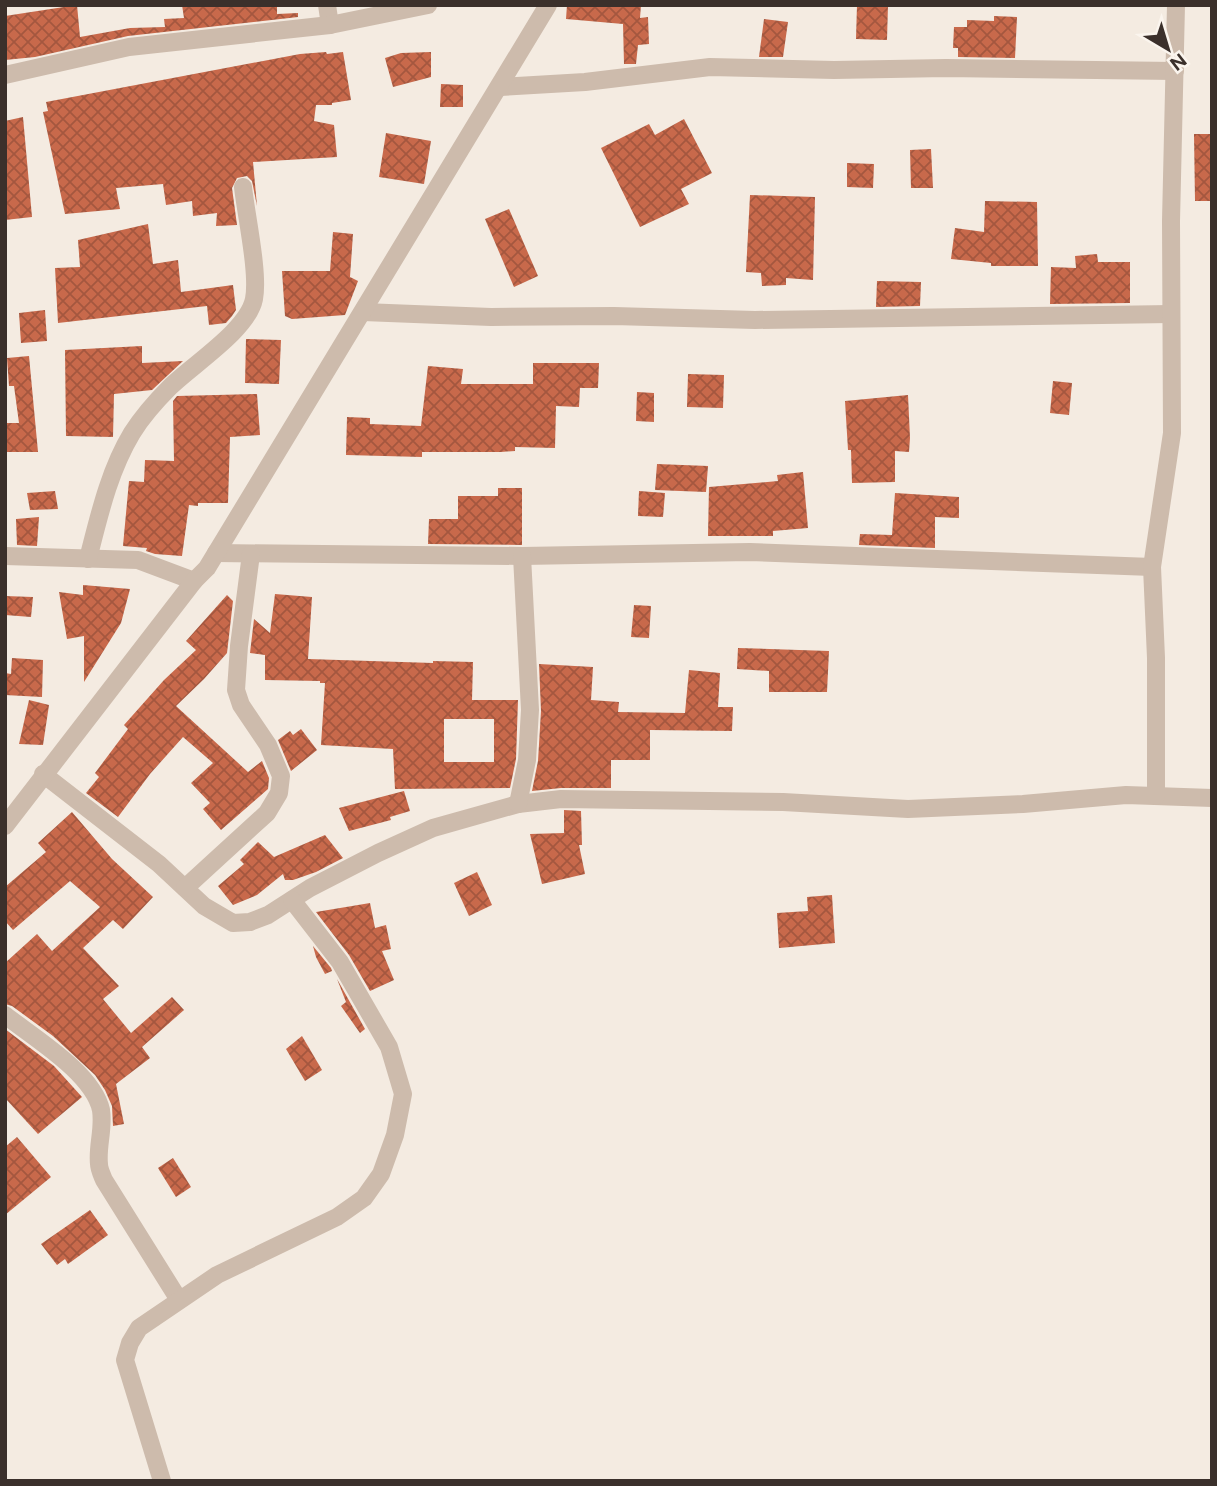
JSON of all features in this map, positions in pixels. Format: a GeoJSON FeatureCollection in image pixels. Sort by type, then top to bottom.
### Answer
{"type":"FeatureCollection","features":[{"type":"Feature","properties":{"kind":"street"},"geometry":{"type":"LineString","coordinates":[[327,5],[330,25]]}},
{"type":"Feature","properties":{"kind":"street"},"geometry":{"type":"LineString","coordinates":[[5,75],[129,47],[330,25],[428,5]]}},
{"type":"Feature","properties":{"kind":"street"},"geometry":{"type":"LineString","coordinates":[[5,825],[194,581],[207,568],[548,5]]}},
{"type":"Feature","properties":{"kind":"street"},"geometry":{"type":"LineString","coordinates":[[1156,796],[1156,671],[1152,567],[1172,433],[1171,221],[1176,5]]}},
{"type":"Feature","properties":{"kind":"street"},"geometry":{"type":"LineString","coordinates":[[500,87],[584,82],[710,67],[1175,71]]}},
{"type":"Feature","properties":{"kind":"street"},"geometry":{"type":"LineString","coordinates":[[88,559],[105,498],[133,431],[170,387],[217,346],[246,316],[254,299],[243,187]]}},
{"type":"Feature","properties":{"kind":"street"},"geometry":{"type":"LineString","coordinates":[[363,312],[491,317],[614,316],[755,320],[1171,314]]}},
{"type":"Feature","properties":{"kind":"street"},"geometry":{"type":"LineString","coordinates":[[216,553],[522,556],[750,552],[1152,567]]}},
{"type":"Feature","properties":{"kind":"street"},"geometry":{"type":"LineString","coordinates":[[185,888],[267,813],[279,793],[281,776],[268,745],[241,705],[236,690],[251,554]]}},
{"type":"Feature","properties":{"kind":"street"},"geometry":{"type":"LineString","coordinates":[[5,556],[138,560],[194,581]]}},
{"type":"Feature","properties":{"kind":"street"},"geometry":{"type":"LineString","coordinates":[[517,804],[527,760],[530,710],[522,556]]}},
{"type":"Feature","properties":{"kind":"street"},"geometry":{"type":"LineString","coordinates":[[43,774],[159,864],[204,906],[233,923],[250,922],[268,915],[378,853],[433,828],[517,804],[575,799],[783,802],[908,809],[1023,804],[1126,795],[1212,799]]}},
{"type":"Feature","properties":{"kind":"street"},"geometry":{"type":"LineString","coordinates":[[162,1481],[125,1360],[130,1343],[139,1328],[217,1275],[337,1217],[364,1198],[381,1174],[396,1135],[403,1094],[389,1047],[340,962],[292,900]]}},
{"type":"Feature","properties":{"kind":"street"},"geometry":{"type":"LineString","coordinates":[[5,1015],[83,1077],[95,1094],[103,1131],[99,1165],[104,1180],[179,1300]]}},
{"type":"Feature","properties":{"kind":"building"},"geometry":{"type":"Polygon","coordinates":[[[77,5],[80,37],[130,28],[165,27],[164,19],[184,18],[182,5],[277,5],[277,14],[298,13],[298,17],[128,36],[35,57],[5,60],[5,16],[77,5]]]}},
{"type":"Feature","properties":{"kind":"building"},"geometry":{"type":"Polygon","coordinates":[[[567,5],[641,5],[640,18],[648,17],[649,44],[638,45],[636,64],[624,64],[623,24],[566,19],[567,5]]]}},
{"type":"Feature","properties":{"kind":"building"},"geometry":{"type":"Polygon","coordinates":[[[857,5],[888,5],[887,40],[856,39],[857,5]]]}},
{"type":"Feature","properties":{"kind":"building"},"geometry":{"type":"Polygon","coordinates":[[[994,16],[1017,17],[1015,58],[958,57],[958,48],[953,48],[954,27],[967,27],[967,20],[994,21],[994,16]]]}},
{"type":"Feature","properties":{"kind":"building"},"geometry":{"type":"Polygon","coordinates":[[[764,19],[788,22],[783,57],[759,57],[764,19]]]}},
{"type":"Feature","properties":{"kind":"building"},"geometry":{"type":"Polygon","coordinates":[[[343,52],[351,100],[332,105],[316,105],[314,121],[334,125],[337,157],[253,162],[257,206],[252,181],[247,176],[237,178],[232,188],[237,225],[216,226],[217,213],[193,216],[192,201],[166,205],[163,184],[116,188],[120,209],[65,214],[43,112],[48,111],[46,102],[300,54],[343,52]]]}},
{"type":"Feature","properties":{"kind":"building"},"geometry":{"type":"Polygon","coordinates":[[[431,52],[431,77],[393,87],[385,58],[401,53],[431,52]]]}},
{"type":"Feature","properties":{"kind":"building"},"geometry":{"type":"Polygon","coordinates":[[[441,84],[463,85],[463,107],[440,107],[441,84]]]}},
{"type":"Feature","properties":{"kind":"building"},"geometry":{"type":"Polygon","coordinates":[[[23,117],[32,217],[5,220],[5,121],[23,117]]]}},
{"type":"Feature","properties":{"kind":"building"},"geometry":{"type":"Polygon","coordinates":[[[684,119],[712,173],[681,189],[689,204],[640,227],[601,148],[649,124],[655,135],[684,119]]]}},
{"type":"Feature","properties":{"kind":"building"},"geometry":{"type":"Polygon","coordinates":[[[386,133],[431,141],[424,184],[379,177],[386,133]]]}},
{"type":"Feature","properties":{"kind":"building"},"geometry":{"type":"Polygon","coordinates":[[[1194,134],[1212,134],[1212,201],[1195,201],[1194,134]]]}},
{"type":"Feature","properties":{"kind":"building"},"geometry":{"type":"Polygon","coordinates":[[[931,149],[933,188],[911,188],[910,150],[931,149]]]}},
{"type":"Feature","properties":{"kind":"building"},"geometry":{"type":"Polygon","coordinates":[[[847,163],[874,164],[873,188],[847,187],[847,163]]]}},
{"type":"Feature","properties":{"kind":"building"},"geometry":{"type":"Polygon","coordinates":[[[750,195],[815,197],[813,280],[786,278],[786,285],[762,286],[761,273],[746,272],[750,195]]]}},
{"type":"Feature","properties":{"kind":"building"},"geometry":{"type":"Polygon","coordinates":[[[985,201],[1037,202],[1038,266],[991,266],[991,263],[951,259],[955,228],[984,232],[985,201]]]}},
{"type":"Feature","properties":{"kind":"building"},"geometry":{"type":"Polygon","coordinates":[[[509,209],[538,276],[514,287],[485,219],[509,209]]]}},
{"type":"Feature","properties":{"kind":"building"},"geometry":{"type":"Polygon","coordinates":[[[148,224],[153,264],[178,260],[181,292],[233,285],[236,310],[226,323],[209,325],[207,306],[58,323],[55,268],[80,267],[78,240],[148,224]]]}},
{"type":"Feature","properties":{"kind":"building"},"geometry":{"type":"Polygon","coordinates":[[[333,232],[353,234],[350,277],[358,281],[345,315],[292,319],[285,316],[282,271],[330,271],[333,232]]]}},
{"type":"Feature","properties":{"kind":"building"},"geometry":{"type":"Polygon","coordinates":[[[1097,254],[1098,262],[1130,262],[1130,303],[1050,304],[1051,267],[1076,268],[1075,256],[1097,254]]]}},
{"type":"Feature","properties":{"kind":"building"},"geometry":{"type":"Polygon","coordinates":[[[877,281],[921,282],[920,306],[876,307],[877,281]]]}},
{"type":"Feature","properties":{"kind":"building"},"geometry":{"type":"Polygon","coordinates":[[[45,310],[47,341],[21,343],[19,313],[45,310]]]}},
{"type":"Feature","properties":{"kind":"building"},"geometry":{"type":"Polygon","coordinates":[[[246,339],[281,340],[279,384],[245,383],[246,339]]]}},
{"type":"Feature","properties":{"kind":"building"},"geometry":{"type":"Polygon","coordinates":[[[142,346],[142,363],[183,361],[152,390],[114,394],[113,437],[66,436],[65,350],[142,346]]]}},
{"type":"Feature","properties":{"kind":"building"},"geometry":{"type":"Polygon","coordinates":[[[29,356],[38,452],[5,452],[5,423],[19,423],[14,386],[9,386],[7,358],[29,356]]]}},
{"type":"Feature","properties":{"kind":"building"},"geometry":{"type":"Polygon","coordinates":[[[533,363],[599,363],[598,388],[580,388],[579,407],[556,406],[555,448],[515,447],[515,451],[501,452],[422,452],[422,457],[346,455],[347,417],[370,418],[370,424],[421,426],[428,366],[463,369],[461,384],[533,384],[533,363]]]}},
{"type":"Feature","properties":{"kind":"building"},"geometry":{"type":"Polygon","coordinates":[[[688,374],[724,375],[723,408],[687,407],[688,374]]]}},
{"type":"Feature","properties":{"kind":"building"},"geometry":{"type":"Polygon","coordinates":[[[1053,381],[1072,383],[1069,415],[1050,413],[1053,381]]]}},
{"type":"Feature","properties":{"kind":"building"},"geometry":{"type":"Polygon","coordinates":[[[637,392],[654,393],[654,422],[636,421],[637,392]]]}},
{"type":"Feature","properties":{"kind":"building"},"geometry":{"type":"Polygon","coordinates":[[[257,394],[260,435],[230,437],[228,503],[189,505],[182,556],[155,554],[146,551],[147,548],[123,546],[129,481],[144,482],[145,460],[174,461],[173,401],[177,396],[257,394]]]}},
{"type":"Feature","properties":{"kind":"building"},"geometry":{"type":"Polygon","coordinates":[[[908,395],[909,452],[895,451],[895,482],[852,483],[845,401],[908,395]]]}},
{"type":"Feature","properties":{"kind":"building"},"geometry":{"type":"Polygon","coordinates":[[[657,464],[708,466],[706,492],[655,490],[657,464]]]}},
{"type":"Feature","properties":{"kind":"building"},"geometry":{"type":"Polygon","coordinates":[[[803,472],[808,528],[773,531],[773,536],[708,536],[709,487],[778,481],[777,475],[803,472]]]}},
{"type":"Feature","properties":{"kind":"building"},"geometry":{"type":"Polygon","coordinates":[[[498,488],[522,488],[522,545],[428,544],[429,519],[458,519],[458,496],[498,496],[498,488]]]}},
{"type":"Feature","properties":{"kind":"building"},"geometry":{"type":"Polygon","coordinates":[[[55,491],[58,509],[30,510],[27,493],[55,491]]]}},
{"type":"Feature","properties":{"kind":"building"},"geometry":{"type":"Polygon","coordinates":[[[639,491],[665,493],[663,517],[638,516],[639,491]]]}},
{"type":"Feature","properties":{"kind":"building"},"geometry":{"type":"Polygon","coordinates":[[[895,493],[959,497],[959,518],[935,517],[935,548],[859,545],[860,534],[892,535],[895,493]]]}},
{"type":"Feature","properties":{"kind":"building"},"geometry":{"type":"Polygon","coordinates":[[[39,517],[37,546],[17,545],[16,519],[39,517]]]}},
{"type":"Feature","properties":{"kind":"building"},"geometry":{"type":"Polygon","coordinates":[[[83,585],[130,589],[121,623],[84,682],[84,636],[67,639],[59,592],[83,595],[83,585]]]}},
{"type":"Feature","properties":{"kind":"building"},"geometry":{"type":"Polygon","coordinates":[[[275,594],[312,597],[308,659],[473,662],[472,700],[518,700],[516,759],[510,788],[395,789],[393,749],[321,745],[325,683],[265,680],[265,655],[250,653],[254,619],[270,633],[275,594]],[[444,719],[444,762],[494,762],[494,719],[444,719]]]}},
{"type":"Feature","properties":{"kind":"building"},"geometry":{"type":"Polygon","coordinates":[[[227,595],[233,601],[227,653],[176,706],[248,772],[262,761],[269,778],[268,789],[221,830],[203,809],[210,803],[191,783],[213,763],[183,737],[150,774],[118,817],[86,793],[99,777],[95,773],[128,729],[124,725],[164,680],[196,650],[186,641],[227,595]]]}},
{"type":"Feature","properties":{"kind":"building"},"geometry":{"type":"Polygon","coordinates":[[[5,596],[33,597],[31,617],[5,615],[5,596]]]}},
{"type":"Feature","properties":{"kind":"building"},"geometry":{"type":"Polygon","coordinates":[[[634,605],[651,606],[649,638],[631,637],[634,605]]]}},
{"type":"Feature","properties":{"kind":"building"},"geometry":{"type":"Polygon","coordinates":[[[738,648],[829,651],[827,692],[769,692],[769,671],[737,669],[738,648]]]}},
{"type":"Feature","properties":{"kind":"building"},"geometry":{"type":"Polygon","coordinates":[[[12,658],[43,660],[42,697],[5,695],[5,673],[11,674],[12,658]]]}},
{"type":"Feature","properties":{"kind":"building"},"geometry":{"type":"Polygon","coordinates":[[[539,664],[593,667],[591,700],[619,702],[618,712],[685,713],[689,670],[720,673],[718,707],[733,707],[732,731],[650,730],[650,760],[611,760],[611,788],[532,791],[538,761],[541,711],[539,664]]]}},
{"type":"Feature","properties":{"kind":"building"},"geometry":{"type":"Polygon","coordinates":[[[29,700],[49,705],[43,745],[19,744],[29,700]]]}},
{"type":"Feature","properties":{"kind":"building"},"geometry":{"type":"Polygon","coordinates":[[[301,729],[317,750],[291,771],[278,740],[290,731],[293,735],[301,729]]]}},
{"type":"Feature","properties":{"kind":"building"},"geometry":{"type":"Polygon","coordinates":[[[404,791],[410,811],[390,817],[391,820],[349,831],[339,808],[404,791]]]}},
{"type":"Feature","properties":{"kind":"building"},"geometry":{"type":"Polygon","coordinates":[[[564,810],[581,811],[582,845],[579,845],[585,874],[542,884],[530,834],[564,833],[564,810]]]}},
{"type":"Feature","properties":{"kind":"building"},"geometry":{"type":"Polygon","coordinates":[[[72,812],[112,859],[153,897],[123,929],[113,920],[83,948],[119,986],[103,999],[131,1033],[172,997],[184,1010],[142,1047],[150,1058],[116,1084],[124,1124],[113,1126],[112,1106],[95,1075],[53,1036],[12,1006],[5,1004],[5,963],[37,934],[52,951],[100,907],[70,881],[13,930],[5,921],[5,887],[46,852],[38,843],[72,812]]]}},
{"type":"Feature","properties":{"kind":"building"},"geometry":{"type":"Polygon","coordinates":[[[325,835],[343,858],[316,872],[293,880],[285,880],[283,874],[257,895],[233,905],[218,886],[244,864],[240,860],[258,842],[274,857],[325,835]]]}},
{"type":"Feature","properties":{"kind":"building"},"geometry":{"type":"Polygon","coordinates":[[[477,872],[492,905],[469,916],[454,883],[477,872]]]}},
{"type":"Feature","properties":{"kind":"building"},"geometry":{"type":"Polygon","coordinates":[[[832,895],[835,943],[779,948],[777,913],[808,911],[807,897],[832,895]]]}},
{"type":"Feature","properties":{"kind":"building"},"geometry":{"type":"Polygon","coordinates":[[[370,903],[375,928],[386,925],[391,949],[382,951],[394,980],[370,991],[349,955],[316,912],[370,903]]]}},
{"type":"Feature","properties":{"kind":"building"},"geometry":{"type":"Polygon","coordinates":[[[313,946],[331,968],[332,971],[325,974],[313,946]]]}},
{"type":"Feature","properties":{"kind":"building"},"geometry":{"type":"Polygon","coordinates":[[[337,979],[365,1029],[360,1033],[341,1006],[346,1002],[337,979]]]}},
{"type":"Feature","properties":{"kind":"building"},"geometry":{"type":"Polygon","coordinates":[[[5,1029],[54,1066],[82,1097],[38,1134],[5,1098],[5,1029]]]}},
{"type":"Feature","properties":{"kind":"building"},"geometry":{"type":"Polygon","coordinates":[[[302,1036],[322,1070],[305,1081],[286,1049],[302,1036]]]}},
{"type":"Feature","properties":{"kind":"building"},"geometry":{"type":"Polygon","coordinates":[[[17,1137],[51,1177],[5,1215],[5,1147],[17,1137]]]}},
{"type":"Feature","properties":{"kind":"building"},"geometry":{"type":"Polygon","coordinates":[[[173,1158],[191,1187],[176,1197],[158,1168],[173,1158]]]}},
{"type":"Feature","properties":{"kind":"building"},"geometry":{"type":"Polygon","coordinates":[[[90,1210],[108,1235],[68,1264],[65,1259],[57,1265],[41,1244],[90,1210]]]}}]}
